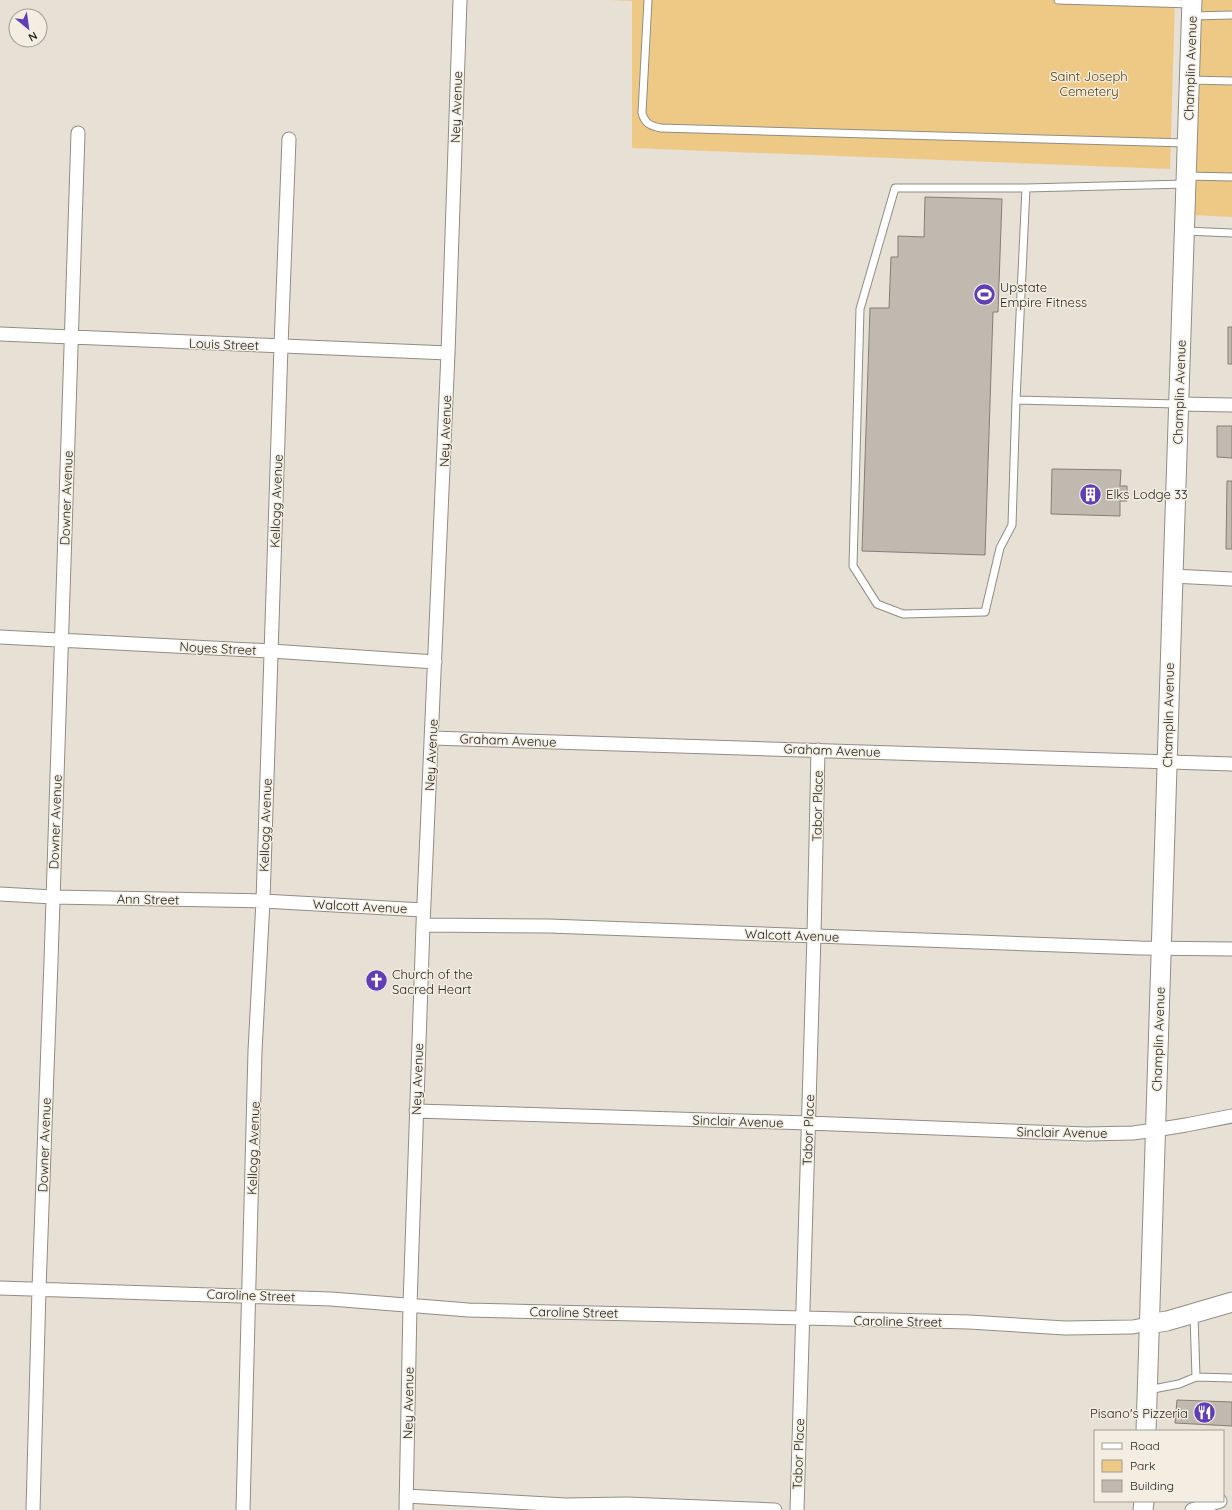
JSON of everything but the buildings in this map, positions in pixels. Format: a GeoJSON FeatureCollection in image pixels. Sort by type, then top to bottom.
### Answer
{"type":"FeatureCollection","features":[{"type":"Feature","properties":{"kind":"street","name":"Ney Avenue"},"geometry":{"type":"LineString","coordinates":[[406,1510],[410,1305],[423,910],[432,738],[448,353],[460,0]]}},
{"type":"Feature","properties":{"kind":"street","name":"Champlin Avenue"},"geometry":{"type":"LineString","coordinates":[[1146,1430],[1148,1324],[1156,1130],[1162,874],[1192,7]]}},
{"type":"Feature","properties":{"kind":"street","name":"Downer Avenue"},"geometry":{"type":"LineString","coordinates":[[33,1510],[39,1288],[78,133]]}},
{"type":"Feature","properties":{"kind":"street","name":"Kellogg Avenue"},"geometry":{"type":"LineString","coordinates":[[243,1510],[255,1051],[263,901],[289,139]]}},
{"type":"Feature","properties":{"kind":"street","name":"Louis Street"},"geometry":{"type":"LineString","coordinates":[[0,334],[448,353]]}},
{"type":"Feature","properties":{"kind":"street"},"geometry":{"type":"LineString","coordinates":[[1179,404],[1232,405]]}},
{"type":"Feature","properties":{"kind":"street"},"geometry":{"type":"LineString","coordinates":[[1172,576],[1232,579]]}},
{"type":"Feature","properties":{"kind":"street","name":"Noyes Street"},"geometry":{"type":"LineString","coordinates":[[0,636],[435,662]]}},
{"type":"Feature","properties":{"kind":"street","name":"Graham Avenue"},"geometry":{"type":"LineString","coordinates":[[432,738],[1232,764]]}},
{"type":"Feature","properties":{"kind":"street","name":"Tabor Place"},"geometry":{"type":"LineString","coordinates":[[796,1510],[814,936],[818,750]]}},
{"type":"Feature","properties":{"kind":"street","name":"Ann Street"},"geometry":{"type":"LineString","coordinates":[[0,894],[53,897],[297,903]]}},
{"type":"Feature","properties":{"kind":"street","name":"Walcott Avenue"},"geometry":{"type":"LineString","coordinates":[[297,903],[423,910]]}},
{"type":"Feature","properties":{"kind":"street","name":"Walcott Avenue"},"geometry":{"type":"LineString","coordinates":[[423,925],[549,926],[1232,950]]}},
{"type":"Feature","properties":{"kind":"street","name":"Sinclair Avenue"},"geometry":{"type":"LineString","coordinates":[[416,1111],[1086,1134],[1133,1133],[1232,1116]]}},
{"type":"Feature","properties":{"kind":"street","name":"Caroline Street"},"geometry":{"type":"LineString","coordinates":[[0,1288],[249,1295],[331,1299],[468,1310],[969,1322],[1064,1328],[1133,1327],[1148,1324]]}},
{"type":"Feature","properties":{"kind":"street"},"geometry":{"type":"LineString","coordinates":[[1148,1324],[1194,1314],[1232,1302]]}},
{"type":"Feature","properties":{"kind":"street"},"geometry":{"type":"LineString","coordinates":[[406,1496],[566,1506],[627,1504],[775,1510]]}},
{"type":"Feature","properties":{"kind":"street"},"geometry":{"type":"LineString","coordinates":[[1192,1510],[1219,1502]]}},
{"type":"Feature","properties":{"kind":"lane"},"geometry":{"type":"LineString","coordinates":[[648,0],[642,113],[644,120],[650,126],[661,128],[1187,142]]}},
{"type":"Feature","properties":{"kind":"lane"},"geometry":{"type":"LineString","coordinates":[[1058,0],[1192,7],[1232,15]]}},
{"type":"Feature","properties":{"kind":"lane"},"geometry":{"type":"LineString","coordinates":[[1190,80],[1232,81]]}},
{"type":"Feature","properties":{"kind":"lane"},"geometry":{"type":"LineString","coordinates":[[1026,188],[1012,525],[1000,548],[985,612],[903,614],[877,604],[854,566],[860,309],[895,188],[1026,188],[1232,177]]}},
{"type":"Feature","properties":{"kind":"lane"},"geometry":{"type":"LineString","coordinates":[[1184,231],[1232,232]]}},
{"type":"Feature","properties":{"kind":"lane"},"geometry":{"type":"LineString","coordinates":[[1016,400],[1179,404]]}},
{"type":"Feature","properties":{"kind":"lane"},"geometry":{"type":"LineString","coordinates":[[1194,1314],[1196,1376]]}},
{"type":"Feature","properties":{"kind":"lane"},"geometry":{"type":"LineString","coordinates":[[1147,1391],[1179,1384],[1196,1376],[1232,1378]]}},
{"type":"Feature","properties":{"kind":"green space","name":"Saint Joseph Cemetery"},"geometry":{"type":"Polygon","coordinates":[[[610,0],[1175,0],[1170,169],[632,148],[632,1],[610,0]]]}},
{"type":"Feature","properties":{"kind":"green space"},"geometry":{"type":"Polygon","coordinates":[[[1198,0],[1232,0],[1232,217],[1191,215],[1198,0]]]}},
{"type":"Feature","properties":{"kind":"place","name":"Upstate Empire Fitness"},"geometry":{"type":"Point","coordinates":[985,294]}},
{"type":"Feature","properties":{"kind":"place","name":"Elks Lodge 33"},"geometry":{"type":"Point","coordinates":[1090,494]}},
{"type":"Feature","properties":{"kind":"place","name":"Church of the Sacred Heart"},"geometry":{"type":"Point","coordinates":[377,981]}},
{"type":"Feature","properties":{"kind":"place","name":"Pisano's Pizzeria"},"geometry":{"type":"Point","coordinates":[1204,1413]}}]}
